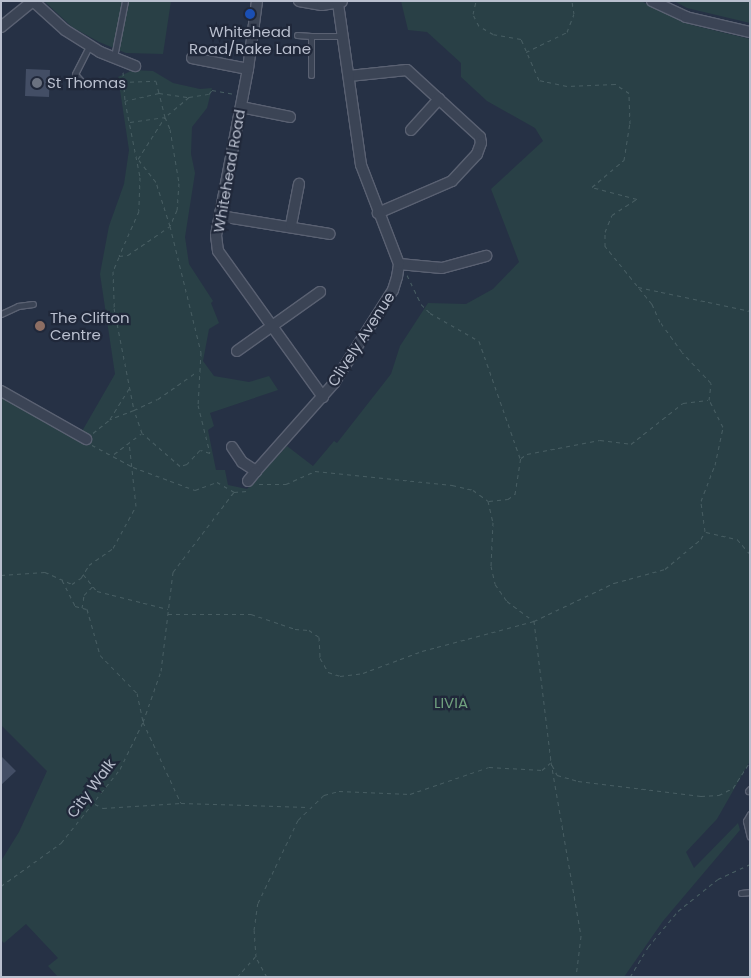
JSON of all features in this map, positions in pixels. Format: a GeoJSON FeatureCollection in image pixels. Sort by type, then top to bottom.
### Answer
{"type":"FeatureCollection","features":[{"type":"Feature","properties":{"kind":"street"},"geometry":{"type":"LineString","coordinates":[[1,27],[33,1],[65,30],[89,45],[135,66]]}},
{"type":"Feature","properties":{"kind":"street","name":"Whitehead Road"},"geometry":{"type":"LineString","coordinates":[[257,1],[248,69],[216,235],[218,251],[323,397]]}},
{"type":"Feature","properties":{"kind":"street"},"geometry":{"type":"LineString","coordinates":[[299,1],[315,5],[341,2],[343,36],[361,165],[378,213],[401,265],[442,268],[486,256]]}},
{"type":"Feature","properties":{"kind":"street"},"geometry":{"type":"LineString","coordinates":[[652,1],[686,17],[750,32]]}},
{"type":"Feature","properties":{"kind":"street"},"geometry":{"type":"LineString","coordinates":[[192,58],[248,69]]}},
{"type":"Feature","properties":{"kind":"street"},"geometry":{"type":"LineString","coordinates":[[349,76],[407,70],[480,137],[480,148],[452,181],[378,213]]}},
{"type":"Feature","properties":{"kind":"street"},"geometry":{"type":"LineString","coordinates":[[411,130],[439,99]]}},
{"type":"Feature","properties":{"kind":"street"},"geometry":{"type":"LineString","coordinates":[[240,107],[290,117]]}},
{"type":"Feature","properties":{"kind":"street"},"geometry":{"type":"LineString","coordinates":[[291,226],[299,184]]}},
{"type":"Feature","properties":{"kind":"street"},"geometry":{"type":"LineString","coordinates":[[220,216],[291,226],[330,234]]}},
{"type":"Feature","properties":{"kind":"street","name":"Clively Avenue"},"geometry":{"type":"LineString","coordinates":[[250,485],[256,471],[323,397],[393,290],[401,265]]}},
{"type":"Feature","properties":{"kind":"street"},"geometry":{"type":"LineString","coordinates":[[238,351],[320,292]]}},
{"type":"Feature","properties":{"kind":"street"},"geometry":{"type":"LineString","coordinates":[[1,391],[86,439]]}},
{"type":"Feature","properties":{"kind":"street"},"geometry":{"type":"LineString","coordinates":[[232,448],[242,462],[256,471]]}},
{"type":"Feature","properties":{"kind":"lane"},"geometry":{"type":"LineString","coordinates":[[118,59],[125,1]]}},
{"type":"Feature","properties":{"kind":"lane"},"geometry":{"type":"LineString","coordinates":[[296,35],[343,36]]}},
{"type":"Feature","properties":{"kind":"lane"},"geometry":{"type":"LineString","coordinates":[[311,36],[311,75]]}},
{"type":"Feature","properties":{"kind":"lane"},"geometry":{"type":"LineString","coordinates":[[81,81],[75,74],[89,45]]}},
{"type":"Feature","properties":{"kind":"lane"},"geometry":{"type":"LineString","coordinates":[[1,314],[18,306],[33,304]]}},
{"type":"Feature","properties":{"kind":"lane"},"geometry":{"type":"LineString","coordinates":[[750,814],[746,821],[750,837]]}},
{"type":"Feature","properties":{"kind":"lane"},"geometry":{"type":"LineString","coordinates":[[742,893],[750,892]]}},
{"type":"Feature","properties":{"kind":"path"},"geometry":{"type":"LineString","coordinates":[[168,614],[250,614],[289,627],[310,630],[320,637],[320,658],[328,672],[340,676],[362,673],[422,651],[534,621],[614,583],[664,569],[683,556],[705,531],[701,501],[715,465],[723,427],[709,400],[709,380],[682,352],[637,287],[607,250],[604,241],[612,215],[637,199],[605,193],[592,186],[624,160],[630,124],[629,93],[626,88],[615,84],[567,86],[544,83],[537,78],[518,37],[493,34],[480,26],[473,14],[476,1]]}},
{"type":"Feature","properties":{"kind":"path"},"geometry":{"type":"LineString","coordinates":[[526,52],[567,32],[574,14],[572,1]]}},
{"type":"Feature","properties":{"kind":"path"},"geometry":{"type":"LineString","coordinates":[[118,59],[129,122],[138,158],[139,211],[113,271],[114,308],[130,378],[129,389],[142,434],[180,466],[187,464],[200,450],[210,454],[198,405],[201,352],[170,226],[156,182],[138,158]]}},
{"type":"Feature","properties":{"kind":"path"},"geometry":{"type":"LineString","coordinates":[[119,256],[128,256],[170,226],[177,210],[179,183],[170,129],[165,117],[156,80],[122,82]]}},
{"type":"Feature","properties":{"kind":"path"},"geometry":{"type":"LineString","coordinates":[[125,101],[159,93],[189,97],[209,94],[212,90],[243,95]]}},
{"type":"Feature","properties":{"kind":"path"},"geometry":{"type":"LineString","coordinates":[[138,158],[165,117],[189,97]]}},
{"type":"Feature","properties":{"kind":"path"},"geometry":{"type":"LineString","coordinates":[[129,122],[165,117]]}},
{"type":"Feature","properties":{"kind":"path"},"geometry":{"type":"LineString","coordinates":[[401,265],[421,304],[430,313],[479,341],[521,458],[515,494],[508,499],[488,501]]}},
{"type":"Feature","properties":{"kind":"path"},"geometry":{"type":"LineString","coordinates":[[637,287],[750,311]]}},
{"type":"Feature","properties":{"kind":"path"},"geometry":{"type":"LineString","coordinates":[[110,419],[158,399],[195,373]]}},
{"type":"Feature","properties":{"kind":"path"},"geometry":{"type":"LineString","coordinates":[[129,389],[110,419],[84,441],[114,455],[133,467],[195,490],[217,482],[234,492],[246,492],[250,485],[262,483],[286,484],[315,471],[452,485],[473,490],[488,501],[493,522],[491,566],[495,584],[507,600],[534,621],[551,762],[581,936],[576,977]]}},
{"type":"Feature","properties":{"kind":"path"},"geometry":{"type":"LineString","coordinates":[[521,458],[536,451],[600,440],[631,444],[683,403],[709,400]]}},
{"type":"Feature","properties":{"kind":"path"},"geometry":{"type":"LineString","coordinates":[[114,455],[142,434]]}},
{"type":"Feature","properties":{"kind":"path"},"geometry":{"type":"LineString","coordinates":[[1,575],[46,572],[72,584],[88,565],[113,548],[133,515],[136,490],[129,442]]}},
{"type":"Feature","properties":{"kind":"path","name":"City Walk"},"geometry":{"type":"LineString","coordinates":[[1,886],[61,843],[120,769],[143,722],[161,671],[173,572],[234,492]]}},
{"type":"Feature","properties":{"kind":"path"},"geometry":{"type":"LineString","coordinates":[[705,531],[737,539],[750,554]]}},
{"type":"Feature","properties":{"kind":"path"},"geometry":{"type":"LineString","coordinates":[[83,573],[97,591],[168,609]]}},
{"type":"Feature","properties":{"kind":"path"},"geometry":{"type":"LineString","coordinates":[[62,580],[75,606],[87,609],[100,655],[137,693],[143,722],[181,803]]}},
{"type":"Feature","properties":{"kind":"path"},"geometry":{"type":"LineString","coordinates":[[82,609],[84,595],[93,586]]}},
{"type":"Feature","properties":{"kind":"path"},"geometry":{"type":"LineString","coordinates":[[551,762],[557,775],[578,781],[701,796],[720,795],[733,788],[750,762]]}},
{"type":"Feature","properties":{"kind":"path"},"geometry":{"type":"LineString","coordinates":[[267,977],[256,957],[254,930],[258,903],[298,820],[308,807],[324,795],[339,791],[410,794],[488,767],[542,770],[551,762]]}},
{"type":"Feature","properties":{"kind":"path"},"geometry":{"type":"LineString","coordinates":[[94,803],[103,808],[181,803],[308,807]]}},
{"type":"Feature","properties":{"kind":"path"},"geometry":{"type":"LineString","coordinates":[[630,977],[648,947],[678,911],[718,879],[750,864]]}},
{"type":"Feature","properties":{"kind":"path"},"geometry":{"type":"LineString","coordinates":[[237,977],[249,960],[256,957]]}},
{"type":"Feature","properties":{"kind":"green space"},"geometry":{"type":"Polygon","coordinates":[[[44,1],[171,1],[163,54],[126,53],[99,42],[72,27],[44,1]]]}},
{"type":"Feature","properties":{"kind":"green space","name":"LIVIA"},"geometry":{"type":"Polygon","coordinates":[[[401,1],[641,1],[692,25],[750,39],[750,761],[717,819],[686,852],[694,868],[738,823],[740,830],[663,921],[624,977],[58,977],[48,966],[58,958],[26,924],[4,943],[1,940],[1,861],[19,832],[47,771],[1,725],[1,397],[77,440],[115,374],[100,274],[109,226],[124,184],[129,150],[118,77],[133,70],[153,71],[173,83],[200,89],[212,88],[207,108],[192,127],[191,154],[195,173],[185,237],[189,264],[213,301],[211,303],[219,323],[209,329],[203,361],[214,376],[249,382],[269,376],[278,390],[210,413],[214,426],[208,430],[216,470],[225,470],[228,485],[247,489],[287,446],[313,466],[334,441],[337,443],[391,374],[400,346],[428,303],[466,304],[493,289],[519,262],[491,189],[543,141],[535,128],[487,101],[461,77],[461,63],[427,32],[408,30],[401,1]]]}},
{"type":"Feature","properties":{"kind":"green space"},"geometry":{"type":"Polygon","coordinates":[[[674,1],[750,1],[750,23],[687,8],[674,1]]]}},
{"type":"Feature","properties":{"kind":"building","name":"St Thomas"},"geometry":{"type":"Polygon","coordinates":[[[26,69],[50,70],[49,97],[25,96],[26,69]]]}},
{"type":"Feature","properties":{"kind":"building"},"geometry":{"type":"Polygon","coordinates":[[[1,756],[16,771],[1,785],[1,756]]]}},
{"type":"Feature","properties":{"kind":"place","name":"Whitehead Road/Rake Lane"},"geometry":{"type":"Point","coordinates":[250,14]}},
{"type":"Feature","properties":{"kind":"place","name":"St Thomas"},"geometry":{"type":"Point","coordinates":[37,83]}},
{"type":"Feature","properties":{"kind":"place","name":"The Clifton Centre"},"geometry":{"type":"Point","coordinates":[40,326]}}]}
